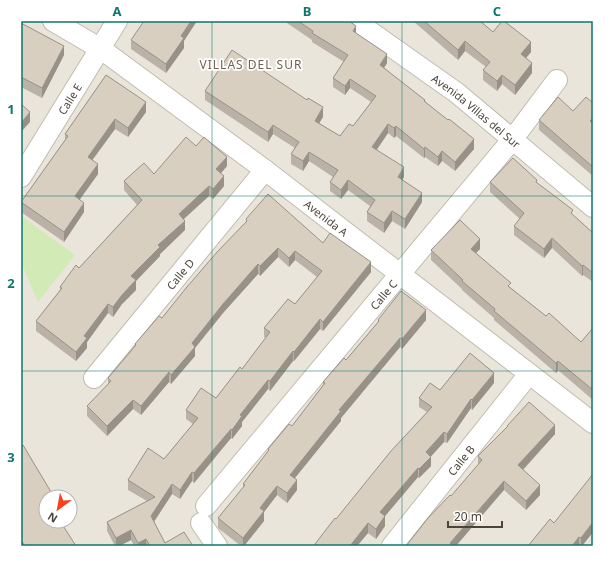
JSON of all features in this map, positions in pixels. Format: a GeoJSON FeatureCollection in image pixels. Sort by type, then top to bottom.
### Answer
{"type":"FeatureCollection","features":[{"type":"Feature","properties":{"kind":"street","name":"Avenida A"},"geometry":{"type":"LineString","coordinates":[[53,21],[101,49],[265,170],[593,423]]}},
{"type":"Feature","properties":{"kind":"street","name":"Calle E"},"geometry":{"type":"LineString","coordinates":[[21,176],[117,21]]}},
{"type":"Feature","properties":{"kind":"street","name":"Avenida Villas del Sur"},"geometry":{"type":"LineString","coordinates":[[355,21],[457,93],[593,207]]}},
{"type":"Feature","properties":{"kind":"street","name":"Calle C"},"geometry":{"type":"LineString","coordinates":[[217,546],[203,514],[400,273],[512,140],[557,80]]}},
{"type":"Feature","properties":{"kind":"street","name":"Calle D"},"geometry":{"type":"LineString","coordinates":[[94,378],[265,170]]}},
{"type":"Feature","properties":{"kind":"street","name":"Calle B"},"geometry":{"type":"LineString","coordinates":[[392,546],[529,374]]}},
{"type":"Feature","properties":{"kind":"shaded area"},"geometry":{"type":"Polygon","coordinates":[[[21,21],[593,21],[593,546],[21,546],[21,21]]]}},
{"type":"Feature","properties":{"kind":"green space"},"geometry":{"type":"Polygon","coordinates":[[[21,216],[75,255],[38,302],[21,262],[21,216]]]}},
{"type":"Feature","properties":{"kind":"building"},"geometry":{"type":"Polygon","coordinates":[[[144,21],[191,21],[181,36],[184,38],[166,64],[131,40],[144,21]]]}},
{"type":"Feature","properties":{"kind":"building"},"geometry":{"type":"Polygon","coordinates":[[[298,21],[349,21],[356,26],[353,31],[387,54],[380,65],[474,139],[455,162],[442,151],[438,157],[425,147],[424,149],[396,126],[394,128],[388,124],[372,147],[404,167],[398,177],[422,193],[405,219],[392,211],[384,223],[367,212],[375,200],[348,180],[341,190],[330,182],[338,170],[309,152],[303,161],[291,154],[299,142],[273,125],[268,132],[205,91],[232,50],[307,100],[308,98],[323,107],[315,121],[340,136],[349,124],[353,126],[376,96],[350,79],[345,86],[333,78],[348,55],[312,33],[313,31],[298,21]]]}},
{"type":"Feature","properties":{"kind":"building"},"geometry":{"type":"Polygon","coordinates":[[[424,21],[480,21],[493,32],[502,21],[504,21],[531,42],[521,54],[532,63],[515,85],[502,75],[497,81],[483,70],[490,62],[465,41],[458,50],[424,21]]]}},
{"type":"Feature","properties":{"kind":"building"},"geometry":{"type":"Polygon","coordinates":[[[21,23],[64,46],[42,88],[21,77],[21,23]]]}},
{"type":"Feature","properties":{"kind":"building"},"geometry":{"type":"Polygon","coordinates":[[[106,75],[146,102],[128,128],[115,119],[88,157],[98,164],[75,196],[84,203],[64,232],[21,202],[68,136],[65,134],[106,75]]]}},
{"type":"Feature","properties":{"kind":"building"},"geometry":{"type":"Polygon","coordinates":[[[558,97],[573,111],[586,97],[593,103],[593,118],[590,121],[593,123],[593,167],[539,120],[558,97]]]}},
{"type":"Feature","properties":{"kind":"building"},"geometry":{"type":"Polygon","coordinates":[[[21,104],[30,112],[21,123],[21,104]]]}},
{"type":"Feature","properties":{"kind":"building"},"geometry":{"type":"Polygon","coordinates":[[[186,137],[196,146],[204,137],[227,157],[216,169],[224,176],[213,189],[209,186],[179,214],[185,221],[158,245],[160,247],[131,276],[136,280],[113,307],[108,304],[84,336],[87,338],[76,352],[36,321],[62,288],[60,287],[76,265],[79,268],[142,200],[124,181],[144,163],[154,174],[186,137]]]}},
{"type":"Feature","properties":{"kind":"building"},"geometry":{"type":"Polygon","coordinates":[[[513,158],[537,180],[536,182],[573,210],[571,213],[593,233],[593,273],[583,265],[582,266],[552,238],[544,249],[514,226],[524,213],[490,182],[513,158]]]}},
{"type":"Feature","properties":{"kind":"building"},"geometry":{"type":"Polygon","coordinates":[[[268,194],[323,243],[330,233],[371,262],[323,322],[320,319],[270,381],[268,380],[240,415],[242,416],[232,430],[231,429],[194,473],[192,472],[180,490],[172,484],[151,516],[165,543],[184,532],[193,546],[150,546],[146,539],[138,543],[131,530],[116,538],[107,522],[155,497],[128,480],[148,448],[164,459],[198,418],[186,410],[201,388],[216,398],[240,367],[242,369],[270,332],[264,328],[288,299],[295,304],[322,271],[295,251],[289,258],[278,248],[260,266],[258,264],[223,304],[192,343],[195,347],[171,375],[169,372],[141,406],[133,400],[107,426],[87,406],[111,381],[108,378],[136,345],[135,344],[159,316],[162,318],[218,251],[247,221],[246,219],[268,194]]]}},
{"type":"Feature","properties":{"kind":"building"},"geometry":{"type":"Polygon","coordinates":[[[460,220],[480,239],[471,249],[511,283],[508,286],[546,316],[549,313],[581,342],[593,328],[593,390],[558,361],[556,363],[494,311],[495,309],[462,281],[463,280],[431,250],[460,220]]]}},
{"type":"Feature","properties":{"kind":"building"},"geometry":{"type":"Polygon","coordinates":[[[401,291],[426,310],[402,339],[400,338],[339,410],[341,411],[290,475],[297,480],[287,493],[277,486],[260,508],[264,511],[243,538],[218,518],[245,485],[243,484],[269,450],[268,449],[289,424],[292,426],[325,383],[323,382],[344,358],[346,360],[379,321],[378,320],[401,291]]]}},
{"type":"Feature","properties":{"kind":"building"},"geometry":{"type":"Polygon","coordinates":[[[470,353],[494,373],[472,400],[471,399],[447,434],[444,432],[426,452],[431,457],[419,469],[418,468],[380,512],[385,516],[376,529],[368,523],[350,546],[318,546],[315,544],[391,451],[432,407],[419,398],[430,383],[440,390],[470,353]]]}},
{"type":"Feature","properties":{"kind":"building"},"geometry":{"type":"Polygon","coordinates":[[[529,402],[555,425],[518,465],[540,485],[526,501],[504,481],[450,543],[453,546],[406,546],[428,518],[450,495],[451,496],[482,460],[478,456],[508,426],[529,402]]]}},
{"type":"Feature","properties":{"kind":"building"},"geometry":{"type":"Polygon","coordinates":[[[23,445],[49,489],[38,489],[38,529],[65,529],[76,546],[25,546],[21,540],[21,447],[23,445]]]}},
{"type":"Feature","properties":{"kind":"building"},"geometry":{"type":"Polygon","coordinates":[[[593,474],[593,522],[581,538],[579,537],[572,546],[528,546],[550,519],[554,523],[593,474]]]}},
{"type":"Feature","properties":{"kind":"district","name":"VILLAS DEL SUR"},"geometry":{"type":"Point","coordinates":[251,64]}}]}
